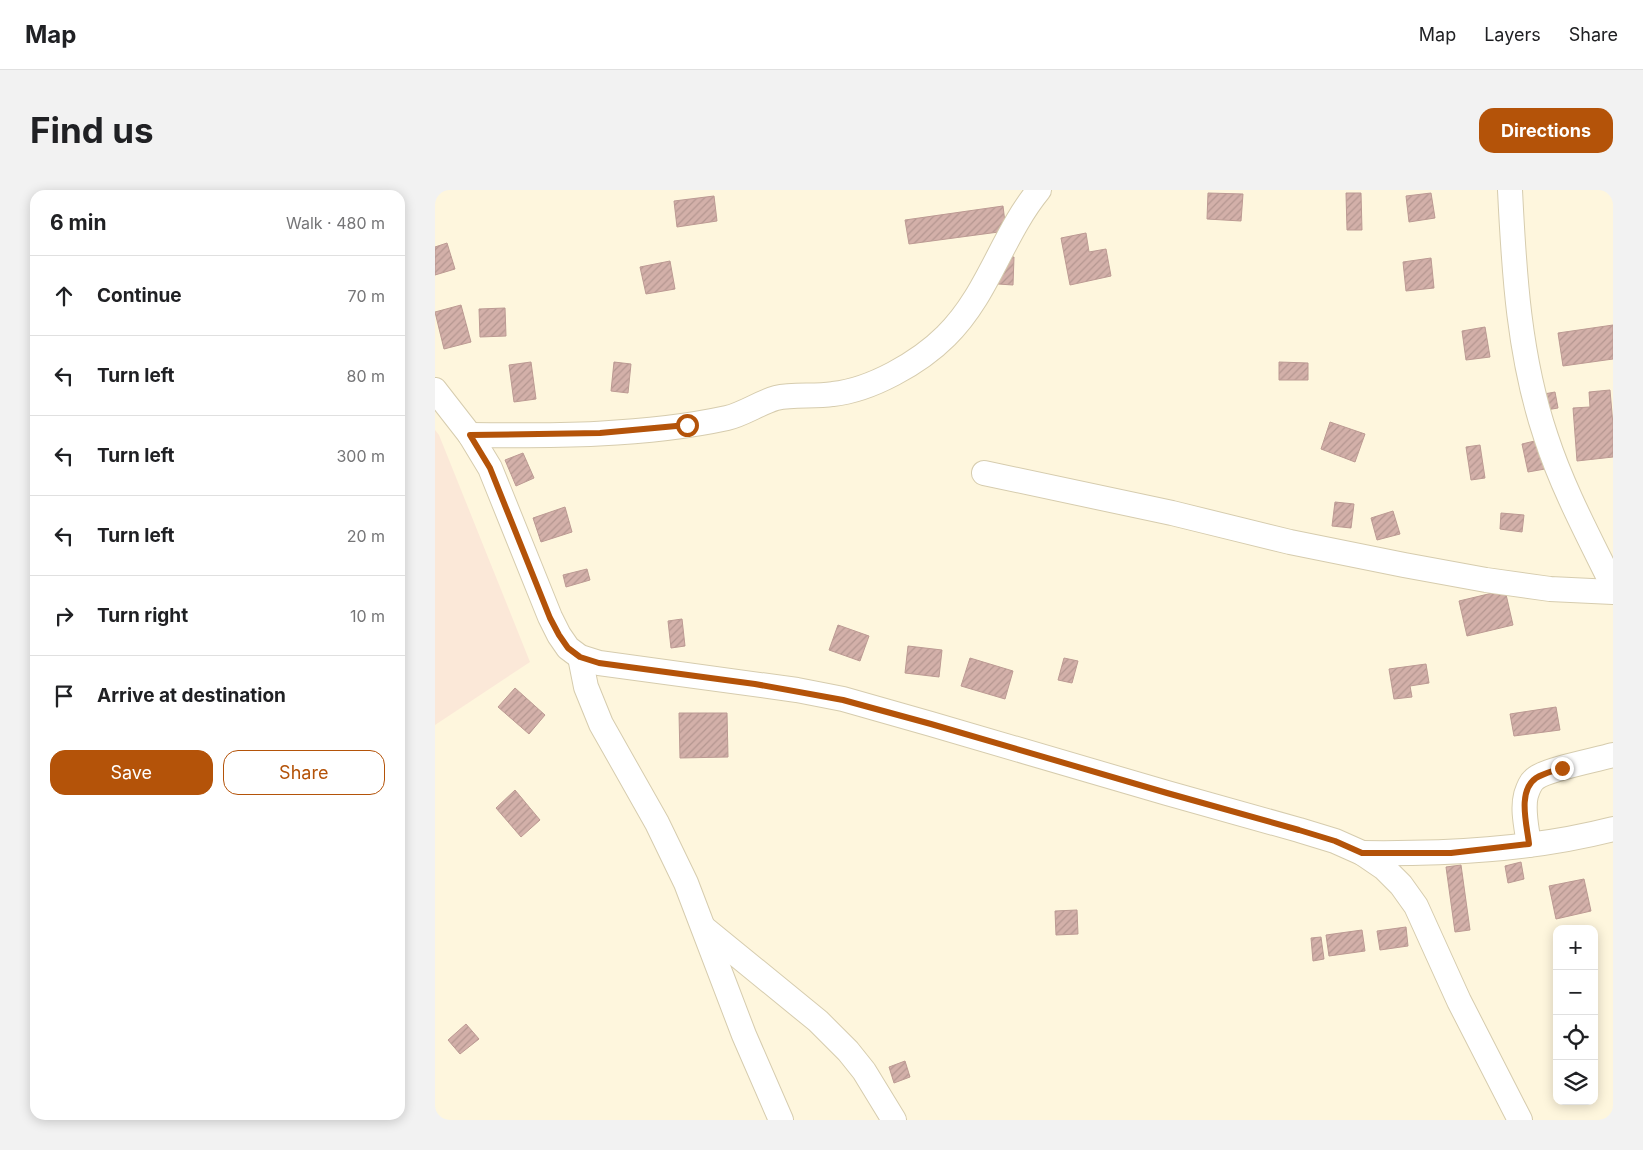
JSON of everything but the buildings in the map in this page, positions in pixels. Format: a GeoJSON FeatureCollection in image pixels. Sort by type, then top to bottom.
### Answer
{"type":"FeatureCollection","features":[{"type":"Feature","properties":{"kind":"street"},"geometry":{"type":"LineString","coordinates":[[470,435],[600,433],[687,425],[729,418],[778,398],[835,394],[869,384],[911,363],[945,337],[957,324],[974,301],[1016,223],[1039,190]]}},
{"type":"Feature","properties":{"kind":"street"},"geometry":{"type":"LineString","coordinates":[[1510,190],[1512,246],[1519,322],[1531,384],[1546,436],[1567,492],[1613,586]]}},
{"type":"Feature","properties":{"kind":"street"},"geometry":{"type":"LineString","coordinates":[[435,390],[470,435],[490,468],[550,618],[568,648],[580,657],[599,663],[755,684],[843,700],[1299,830],[1335,841],[1362,853],[1384,868],[1401,885],[1415,906],[1459,1001],[1520,1120]]}},
{"type":"Feature","properties":{"kind":"street"},"geometry":{"type":"LineString","coordinates":[[984,473],[1172,513],[1290,542],[1405,565],[1495,582],[1550,589],[1613,592]]}},
{"type":"Feature","properties":{"kind":"street"},"geometry":{"type":"LineString","coordinates":[[580,657],[591,703],[687,883],[744,1035],[781,1120]]}},
{"type":"Feature","properties":{"kind":"street"},"geometry":{"type":"LineString","coordinates":[[1529,844],[1525,812],[1529,785],[1536,778],[1562,768],[1613,755]]}},
{"type":"Feature","properties":{"kind":"street"},"geometry":{"type":"LineString","coordinates":[[1362,853],[1451,853],[1529,844],[1613,829]]}},
{"type":"Feature","properties":{"kind":"street"},"geometry":{"type":"LineString","coordinates":[[703,927],[833,1035],[864,1071],[893,1120]]}},
{"type":"Feature","properties":{"kind":"shaded area"},"geometry":{"type":"Polygon","coordinates":[[[435,430],[439,435],[530,662],[435,725],[435,430]]]}},
{"type":"Feature","properties":{"kind":"route"},"geometry":{"type":"LineString","coordinates":[[687,425],[600,433],[510,436],[470,435],[490,468],[550,618],[568,648],[580,657],[599,663],[797,690],[843,700],[1299,830],[1335,841],[1362,853],[1451,853],[1491,850],[1529,844],[1525,812],[1529,785],[1536,778],[1562,768]]}}]}
